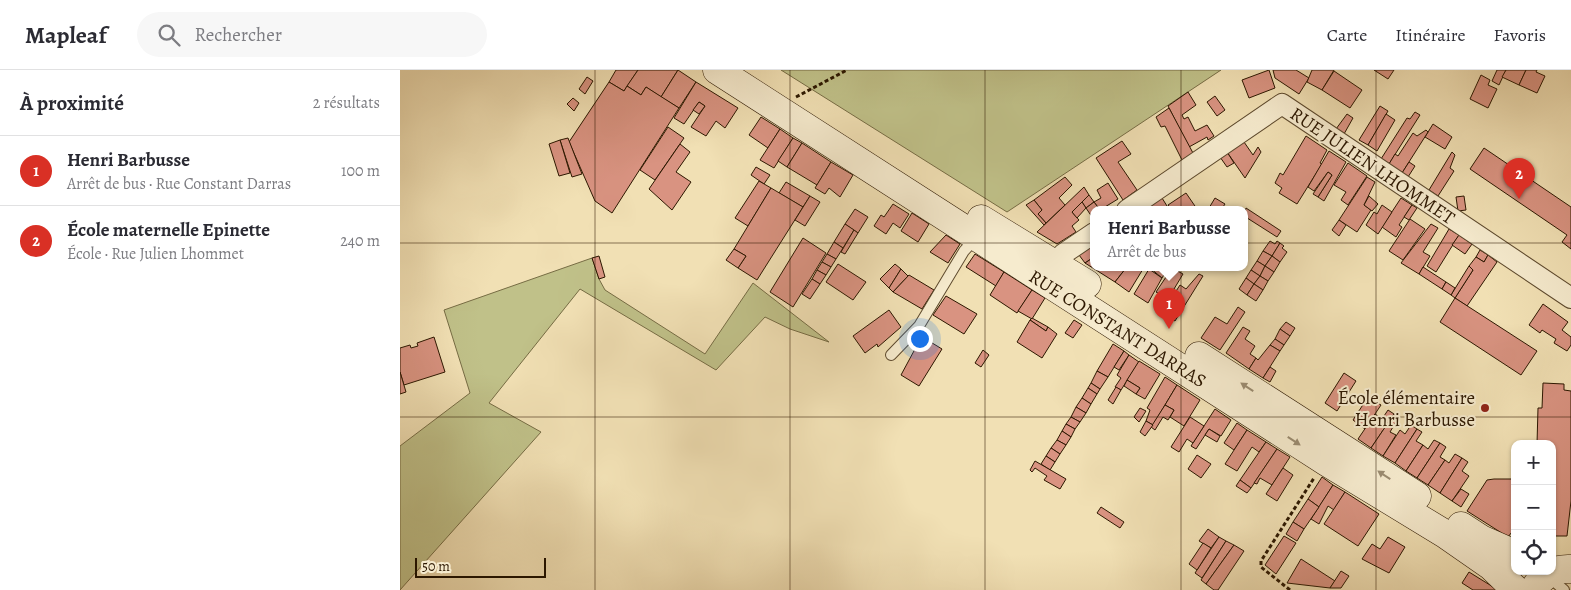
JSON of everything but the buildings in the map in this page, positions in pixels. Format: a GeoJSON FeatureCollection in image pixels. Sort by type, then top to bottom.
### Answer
{"type":"FeatureCollection","features":[{"type":"Feature","properties":{"kind":"main road","name":"RUE CONSTANT DARRAS"},"geometry":{"type":"LineString","coordinates":[[716,70],[976,237],[1052,273],[1481,539],[1539,577]]}},
{"type":"Feature","properties":{"kind":"main road","name":"RUE CONSTANT DARRAS"},"geometry":{"type":"LineString","coordinates":[[750,70],[1025,245],[1052,273],[1325,461],[1445,534],[1491,566],[1539,577]]}},
{"type":"Feature","properties":{"kind":"street","name":"RUE JULIEN LHOMMET"},"geometry":{"type":"LineString","coordinates":[[1133,206],[1282,104],[1571,298]]}},
{"type":"Feature","properties":{"kind":"street"},"geometry":{"type":"LineString","coordinates":[[1052,273],[1063,254],[1090,236]]}},
{"type":"Feature","properties":{"kind":"lane"},"geometry":{"type":"LineString","coordinates":[[734,70],[972,224],[998,239],[1025,245]]}},
{"type":"Feature","properties":{"kind":"lane"},"geometry":{"type":"LineString","coordinates":[[891,355],[918,326],[964,251],[976,237]]}},
{"type":"Feature","properties":{"kind":"path"},"geometry":{"type":"LineString","coordinates":[[794,98],[847,70]]}},
{"type":"Feature","properties":{"kind":"path"},"geometry":{"type":"LineString","coordinates":[[1290,590],[1261,567],[1261,561],[1325,461]]}},
{"type":"Feature","properties":{"kind":"green space"},"geometry":{"type":"Polygon","coordinates":[[[781,70],[1221,70],[1007,212],[781,70]]]}},
{"type":"Feature","properties":{"kind":"green space"},"geometry":{"type":"Polygon","coordinates":[[[592,258],[605,290],[705,354],[753,283],[829,342],[790,329],[765,317],[716,370],[580,289],[489,403],[541,432],[400,590],[400,446],[470,393],[444,310],[592,258]]]}},
{"type":"Feature","properties":{"kind":"place","name":"École maternelle Epinette"},"geometry":{"type":"Point","coordinates":[1519,199]}},
{"type":"Feature","properties":{"kind":"place","name":"Henri Barbusse"},"geometry":{"type":"Point","coordinates":[1169,329]}},
{"type":"Feature","properties":{"kind":"place","name":"École élémentaire Henri Barbusse"},"geometry":{"type":"Point","coordinates":[1485,408]}}]}
